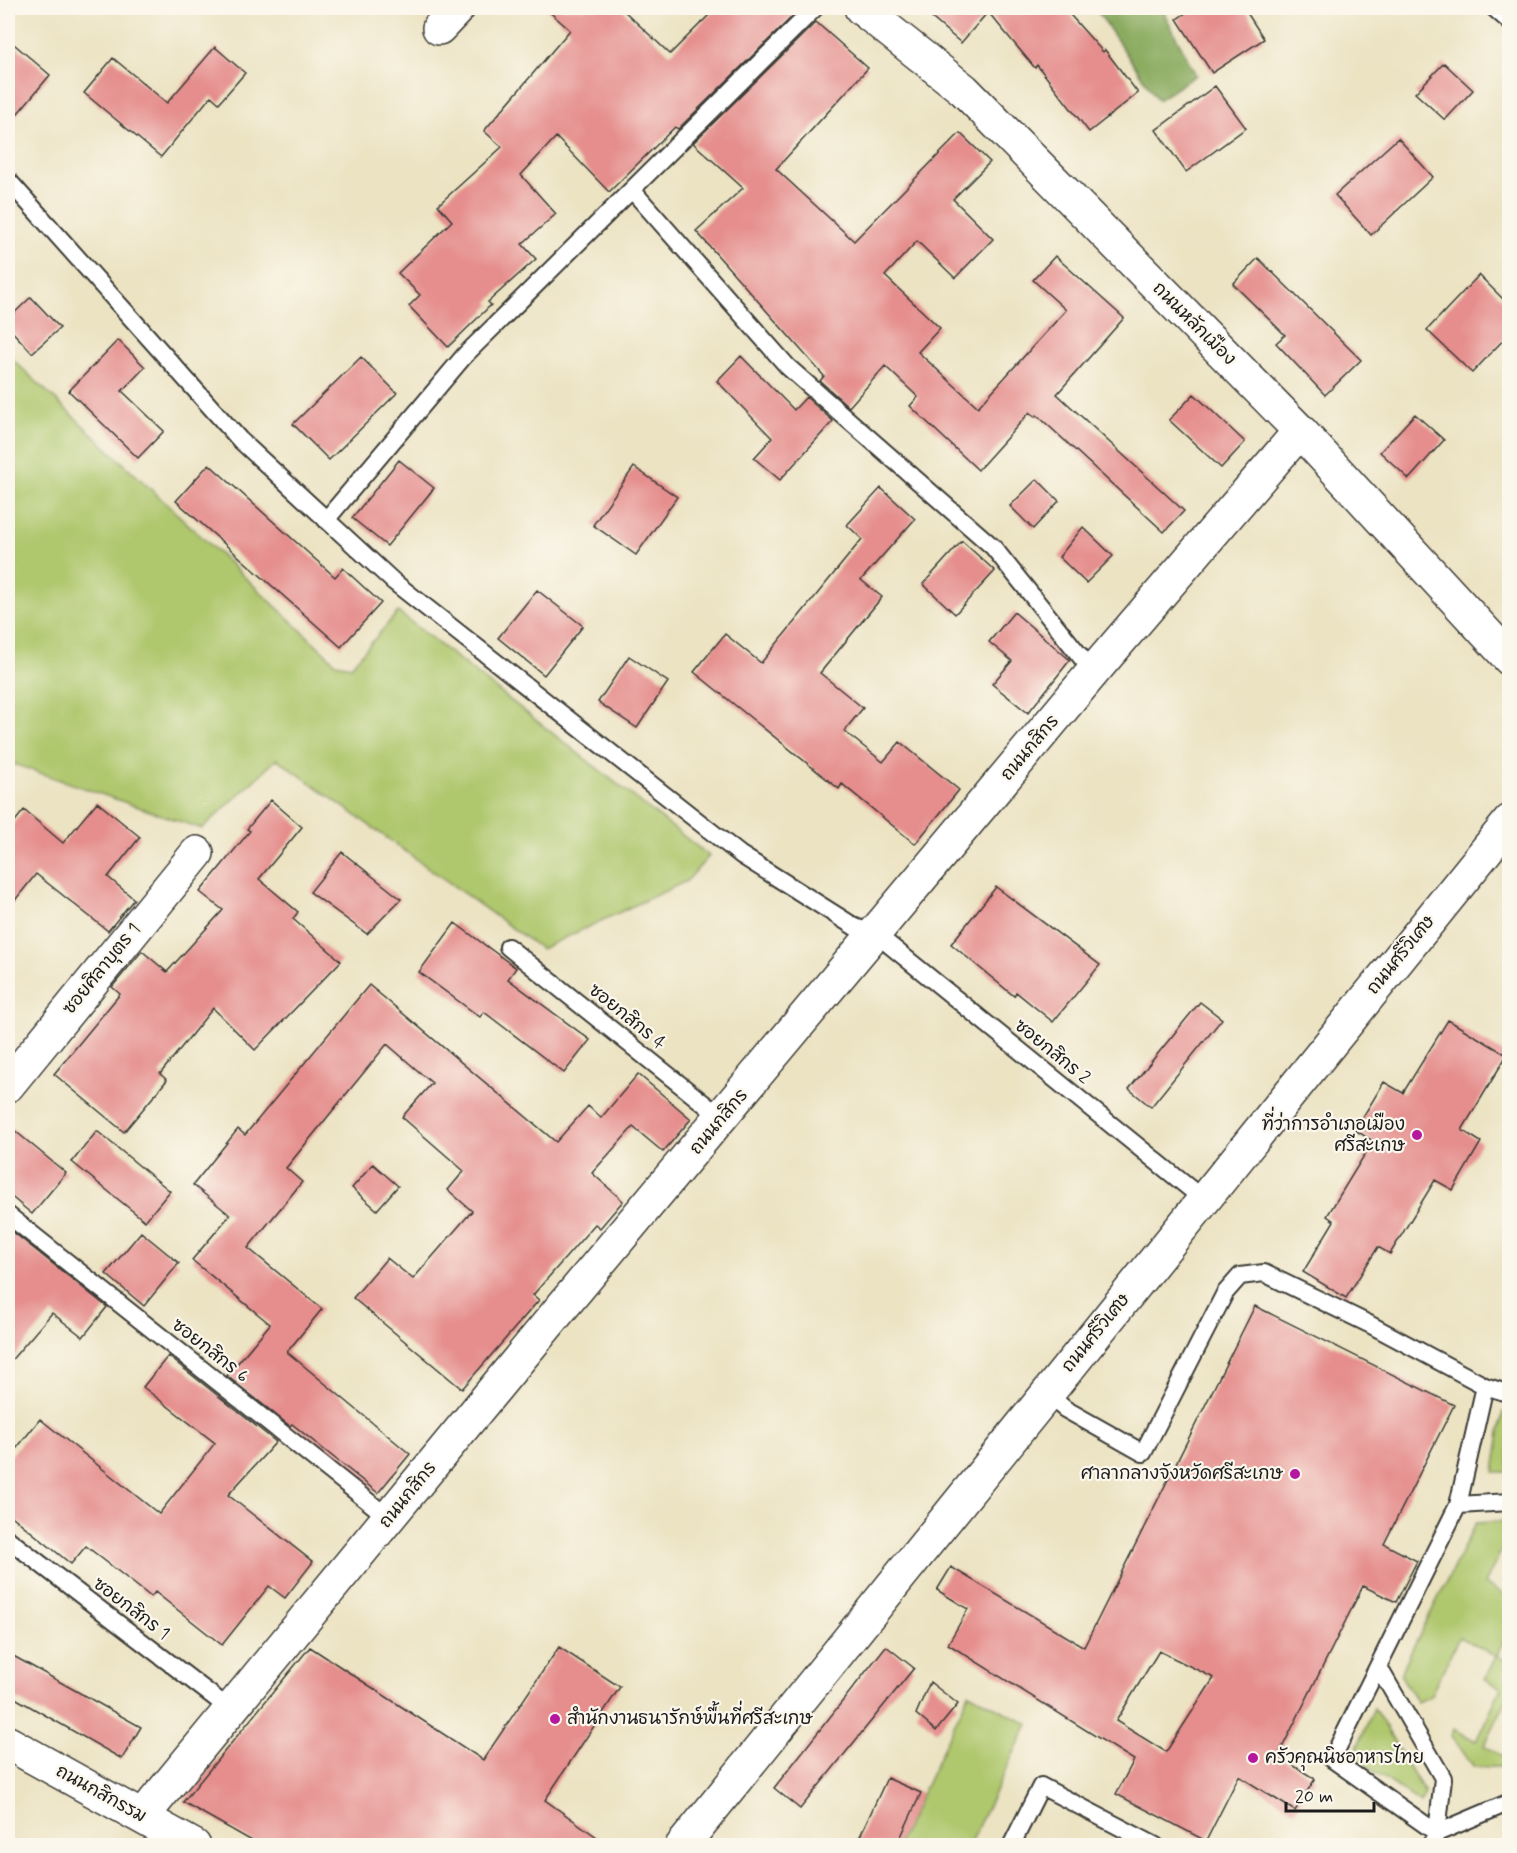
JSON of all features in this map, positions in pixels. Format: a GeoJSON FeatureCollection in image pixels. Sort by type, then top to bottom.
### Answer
{"type":"FeatureCollection","features":[{"type":"Feature","properties":{"kind":"street","name":"ถนนหลักเมือง"},"geometry":{"type":"LineString","coordinates":[[861,8],[964,90],[1300,431],[1509,659]]}},
{"type":"Feature","properties":{"kind":"street","name":"ถนนกสิกร"},"geometry":{"type":"LineString","coordinates":[[142,1817],[1093,672],[1300,431]]}},
{"type":"Feature","properties":{"kind":"street","name":"ถนนศรีวิเศษ"},"geometry":{"type":"LineString","coordinates":[[682,1845],[1509,821]]}},
{"type":"Feature","properties":{"kind":"street","name":"ซอยศิลาบุตร 1"},"geometry":{"type":"LineString","coordinates":[[8,1085],[197,853]]}},
{"type":"Feature","properties":{"kind":"street","name":"ถนนกสิกรรม"},"geometry":{"type":"LineString","coordinates":[[8,1743],[194,1845]]}},
{"type":"Feature","properties":{"kind":"lane"},"geometry":{"type":"LineString","coordinates":[[326,520],[465,355],[815,8]]}},
{"type":"Feature","properties":{"kind":"lane"},"geometry":{"type":"LineString","coordinates":[[1494,8],[1509,22]]}},
{"type":"Feature","properties":{"kind":"lane","name":"ซอยกสิกร 2"},"geometry":{"type":"LineString","coordinates":[[8,180],[240,440],[394,582],[741,855],[855,927],[876,934],[1204,1200]]}},
{"type":"Feature","properties":{"kind":"lane"},"geometry":{"type":"LineString","coordinates":[[632,190],[788,366],[993,547],[1093,672]]}},
{"type":"Feature","properties":{"kind":"lane","name":"ซอยกสิกร 4"},"geometry":{"type":"LineString","coordinates":[[508,947],[722,1118]]}},
{"type":"Feature","properties":{"kind":"lane","name":"ซอยกสิกร 6"},"geometry":{"type":"LineString","coordinates":[[8,1215],[389,1518]]}},
{"type":"Feature","properties":{"kind":"lane"},"geometry":{"type":"LineString","coordinates":[[1047,1394],[1065,1409],[1143,1453],[1225,1293],[1240,1276],[1264,1273],[1369,1323],[1485,1386],[1509,1395]]}},
{"type":"Feature","properties":{"kind":"lane"},"geometry":{"type":"LineString","coordinates":[[1434,1839],[1332,1759],[1458,1505],[1485,1386]]}},
{"type":"Feature","properties":{"kind":"lane"},"geometry":{"type":"LineString","coordinates":[[1458,1505],[1509,1502]]}},
{"type":"Feature","properties":{"kind":"lane","name":"ซอยกสิกร 1"},"geometry":{"type":"LineString","coordinates":[[8,1539],[231,1710]]}},
{"type":"Feature","properties":{"kind":"lane"},"geometry":{"type":"LineString","coordinates":[[1378,1666],[1443,1778],[1434,1839]]}},
{"type":"Feature","properties":{"kind":"lane"},"geometry":{"type":"LineString","coordinates":[[1011,1845],[1041,1786],[1156,1845]]}},
{"type":"Feature","properties":{"kind":"lane"},"geometry":{"type":"LineString","coordinates":[[1434,1839],[1509,1802]]}},
{"type":"Feature","properties":{"kind":"green space"},"geometry":{"type":"Polygon","coordinates":[[[1095,8],[1172,8],[1164,13],[1196,75],[1158,100],[1095,8]]]}},
{"type":"Feature","properties":{"kind":"green space"},"geometry":{"type":"Polygon","coordinates":[[[8,355],[336,663],[351,666],[398,612],[709,856],[687,881],[541,949],[277,759],[202,829],[8,762],[8,355]]]}},
{"type":"Feature","properties":{"kind":"green space"},"geometry":{"type":"Polygon","coordinates":[[[1503,1412],[1509,1415],[1509,1472],[1494,1472],[1503,1412]]]}},
{"type":"Feature","properties":{"kind":"green space"},"geometry":{"type":"Polygon","coordinates":[[[1506,1521],[1509,1535],[1485,1584],[1509,1596],[1509,1630],[1497,1655],[1509,1663],[1509,1695],[1484,1746],[1507,1759],[1500,1767],[1474,1767],[1451,1736],[1454,1729],[1476,1741],[1501,1688],[1485,1679],[1496,1656],[1459,1637],[1430,1697],[1417,1702],[1400,1674],[1476,1523],[1506,1521]]]}},
{"type":"Feature","properties":{"kind":"green space"},"geometry":{"type":"Polygon","coordinates":[[[969,1693],[1028,1724],[969,1845],[898,1845],[969,1693]]]}},
{"type":"Feature","properties":{"kind":"green space"},"geometry":{"type":"Polygon","coordinates":[[[1374,1708],[1425,1793],[1421,1803],[1353,1757],[1374,1708]]]}},
{"type":"Feature","properties":{"kind":"building"},"geometry":{"type":"Polygon","coordinates":[[[545,8],[621,8],[670,54],[716,8],[801,8],[678,129],[675,127],[609,192],[556,137],[521,175],[556,214],[522,244],[536,259],[488,302],[491,305],[448,347],[409,306],[420,295],[398,273],[452,221],[438,205],[502,147],[484,131],[570,30],[545,8]]]}},
{"type":"Feature","properties":{"kind":"building"},"geometry":{"type":"Polygon","coordinates":[[[920,8],[1064,8],[1103,52],[1105,50],[1138,93],[1089,132],[1037,65],[1035,68],[988,12],[961,43],[920,8]]]}},
{"type":"Feature","properties":{"kind":"building"},"geometry":{"type":"Polygon","coordinates":[[[1193,8],[1244,8],[1264,39],[1212,73],[1177,19],[1193,8]]]}},
{"type":"Feature","properties":{"kind":"building"},"geometry":{"type":"Polygon","coordinates":[[[816,22],[868,68],[776,169],[854,241],[960,133],[990,162],[953,199],[993,239],[955,278],[917,241],[885,276],[940,328],[918,352],[978,407],[1066,310],[1033,280],[1055,256],[1124,318],[1057,394],[1184,511],[1164,532],[1037,415],[1035,417],[1030,412],[978,470],[910,406],[918,397],[885,366],[849,407],[820,381],[824,376],[696,231],[743,188],[693,143],[816,22]]]}},
{"type":"Feature","properties":{"kind":"building"},"geometry":{"type":"Polygon","coordinates":[[[8,39],[50,75],[8,125],[8,39]]]}},
{"type":"Feature","properties":{"kind":"building"},"geometry":{"type":"Polygon","coordinates":[[[215,47],[245,73],[219,103],[211,96],[161,157],[84,93],[113,58],[167,103],[215,47]]]}},
{"type":"Feature","properties":{"kind":"building"},"geometry":{"type":"Polygon","coordinates":[[[1444,63],[1473,90],[1445,120],[1415,93],[1444,63]]]}},
{"type":"Feature","properties":{"kind":"building"},"geometry":{"type":"Polygon","coordinates":[[[1215,86],[1246,128],[1186,172],[1156,130],[1215,86]]]}},
{"type":"Feature","properties":{"kind":"building"},"geometry":{"type":"Polygon","coordinates":[[[1398,138],[1433,177],[1371,235],[1335,195],[1398,138]]]}},
{"type":"Feature","properties":{"kind":"building"},"geometry":{"type":"Polygon","coordinates":[[[1258,258],[1361,360],[1325,395],[1276,343],[1285,335],[1233,284],[1258,258]]]}},
{"type":"Feature","properties":{"kind":"building"},"geometry":{"type":"Polygon","coordinates":[[[1479,275],[1509,305],[1509,334],[1472,373],[1427,330],[1479,275]]]}},
{"type":"Feature","properties":{"kind":"building"},"geometry":{"type":"Polygon","coordinates":[[[31,297],[60,328],[32,353],[8,327],[8,319],[31,297]]]}},
{"type":"Feature","properties":{"kind":"building"},"geometry":{"type":"Polygon","coordinates":[[[118,340],[145,367],[122,391],[164,431],[138,458],[69,391],[118,340]]]}},
{"type":"Feature","properties":{"kind":"building"},"geometry":{"type":"Polygon","coordinates":[[[741,356],[794,410],[806,397],[833,421],[780,480],[754,458],[772,438],[717,381],[741,356]]]}},
{"type":"Feature","properties":{"kind":"building"},"geometry":{"type":"Polygon","coordinates":[[[361,357],[397,393],[329,460],[293,424],[361,357]]]}},
{"type":"Feature","properties":{"kind":"building"},"geometry":{"type":"Polygon","coordinates":[[[1194,394],[1245,442],[1221,468],[1169,420],[1194,394]]]}},
{"type":"Feature","properties":{"kind":"building"},"geometry":{"type":"Polygon","coordinates":[[[1415,414],[1444,440],[1409,479],[1380,452],[1415,414]]]}},
{"type":"Feature","properties":{"kind":"building"},"geometry":{"type":"Polygon","coordinates":[[[399,460],[434,488],[387,546],[352,518],[399,460]]]}},
{"type":"Feature","properties":{"kind":"building"},"geometry":{"type":"Polygon","coordinates":[[[209,464],[335,577],[343,568],[381,603],[341,647],[176,501],[209,464]]]}},
{"type":"Feature","properties":{"kind":"building"},"geometry":{"type":"Polygon","coordinates":[[[634,467],[677,497],[636,555],[593,525],[634,467]]]}},
{"type":"Feature","properties":{"kind":"building"},"geometry":{"type":"Polygon","coordinates":[[[1037,479],[1059,501],[1033,529],[1010,506],[1037,479]]]}},
{"type":"Feature","properties":{"kind":"building"},"geometry":{"type":"Polygon","coordinates":[[[881,488],[915,519],[861,580],[882,597],[820,673],[863,708],[844,731],[883,762],[900,742],[959,790],[915,844],[842,784],[839,789],[694,672],[725,634],[761,663],[862,539],[847,525],[881,488]]]}},
{"type":"Feature","properties":{"kind":"building"},"geometry":{"type":"Polygon","coordinates":[[[1083,527],[1113,556],[1086,583],[1059,557],[1083,527]]]}},
{"type":"Feature","properties":{"kind":"building"},"geometry":{"type":"Polygon","coordinates":[[[962,541],[995,571],[955,614],[923,584],[962,541]]]}},
{"type":"Feature","properties":{"kind":"building"},"geometry":{"type":"Polygon","coordinates":[[[537,590],[583,626],[544,675],[498,638],[537,590]]]}},
{"type":"Feature","properties":{"kind":"building"},"geometry":{"type":"Polygon","coordinates":[[[1014,612],[1070,660],[1028,713],[992,684],[1012,661],[989,642],[1014,612]]]}},
{"type":"Feature","properties":{"kind":"building"},"geometry":{"type":"Polygon","coordinates":[[[629,656],[668,682],[637,728],[598,702],[629,656]]]}},
{"type":"Feature","properties":{"kind":"building"},"geometry":{"type":"Polygon","coordinates":[[[271,800],[302,827],[259,879],[298,912],[293,919],[341,961],[255,1050],[213,1008],[160,1074],[167,1080],[124,1132],[54,1074],[120,994],[112,987],[142,951],[167,972],[223,910],[200,892],[250,831],[247,829],[271,800]]]}},
{"type":"Feature","properties":{"kind":"building"},"geometry":{"type":"Polygon","coordinates":[[[97,802],[140,837],[108,877],[134,899],[108,931],[36,874],[8,909],[8,830],[24,810],[63,843],[97,802]]]}},
{"type":"Feature","properties":{"kind":"building"},"geometry":{"type":"Polygon","coordinates":[[[342,852],[401,899],[367,934],[310,892],[342,852]]]}},
{"type":"Feature","properties":{"kind":"building"},"geometry":{"type":"Polygon","coordinates":[[[996,887],[1100,965],[1053,1022],[1016,992],[1014,996],[951,944],[996,887]]]}},
{"type":"Feature","properties":{"kind":"building"},"geometry":{"type":"Polygon","coordinates":[[[455,923],[516,968],[508,979],[590,1040],[564,1073],[484,1012],[480,1017],[419,972],[455,923]]]}},
{"type":"Feature","properties":{"kind":"building"},"geometry":{"type":"Polygon","coordinates":[[[369,985],[556,1142],[588,1106],[601,1118],[638,1074],[691,1119],[663,1152],[633,1127],[592,1173],[623,1201],[600,1228],[595,1224],[533,1295],[539,1300],[462,1389],[353,1298],[387,1258],[413,1279],[472,1211],[448,1190],[464,1171],[402,1117],[432,1083],[387,1044],[286,1168],[302,1182],[248,1248],[322,1309],[287,1352],[410,1454],[378,1493],[292,1424],[290,1426],[227,1376],[270,1324],[192,1260],[230,1215],[193,1185],[238,1129],[245,1135],[369,985]]]}},
{"type":"Feature","properties":{"kind":"building"},"geometry":{"type":"Polygon","coordinates":[[[1200,1002],[1222,1019],[1151,1107],[1129,1089],[1200,1002]]]}},
{"type":"Feature","properties":{"kind":"building","name":"ที่ว่าการอำเภอเมือง ศรีสะเกษ"},"geometry":{"type":"Polygon","coordinates":[[[1448,1020],[1507,1055],[1462,1130],[1481,1142],[1453,1190],[1435,1180],[1390,1254],[1378,1247],[1346,1298],[1303,1272],[1334,1221],[1327,1216],[1373,1141],[1355,1130],[1384,1082],[1403,1093],[1448,1020]]]}},
{"type":"Feature","properties":{"kind":"building"},"geometry":{"type":"Polygon","coordinates":[[[8,1125],[66,1173],[32,1214],[8,1194],[8,1125]]]}},
{"type":"Feature","properties":{"kind":"building"},"geometry":{"type":"Polygon","coordinates":[[[97,1131],[170,1191],[145,1221],[72,1162],[97,1131]]]}},
{"type":"Feature","properties":{"kind":"building"},"geometry":{"type":"Polygon","coordinates":[[[373,1164],[398,1186],[377,1210],[352,1188],[373,1164]]]}},
{"type":"Feature","properties":{"kind":"building"},"geometry":{"type":"Polygon","coordinates":[[[8,1228],[107,1307],[83,1337],[52,1313],[8,1364],[8,1228]]]}},
{"type":"Feature","properties":{"kind":"building"},"geometry":{"type":"Polygon","coordinates":[[[141,1232],[179,1263],[144,1306],[106,1274],[141,1232]]]}},
{"type":"Feature","properties":{"kind":"building","name":"ศาลากลางจังหวัดศรีสะเกษ"},"geometry":{"type":"Polygon","coordinates":[[[1255,1306],[1454,1405],[1384,1544],[1417,1561],[1396,1602],[1363,1586],[1278,1756],[1315,1779],[1295,1811],[1239,1776],[1206,1841],[1116,1794],[1134,1760],[948,1644],[968,1609],[937,1590],[951,1567],[1084,1647],[1255,1306]],[[1159,1651],[1116,1721],[1166,1752],[1214,1678],[1159,1651]]]}},
{"type":"Feature","properties":{"kind":"building"},"geometry":{"type":"Polygon","coordinates":[[[168,1356],[276,1442],[228,1495],[313,1562],[285,1598],[269,1586],[222,1645],[155,1592],[151,1597],[86,1546],[71,1564],[8,1513],[8,1459],[40,1419],[159,1514],[215,1443],[143,1387],[168,1356]]]}},
{"type":"Feature","properties":{"kind":"building"},"geometry":{"type":"Polygon","coordinates":[[[886,1646],[914,1668],[800,1809],[774,1788],[886,1646]]]}},
{"type":"Feature","properties":{"kind":"building"},"geometry":{"type":"Polygon","coordinates":[[[310,1647],[483,1760],[559,1647],[620,1687],[545,1800],[608,1845],[259,1845],[183,1802],[310,1647]]]}},
{"type":"Feature","properties":{"kind":"building"},"geometry":{"type":"Polygon","coordinates":[[[8,1653],[141,1727],[122,1759],[8,1694],[8,1653]]]}},
{"type":"Feature","properties":{"kind":"building"},"geometry":{"type":"Polygon","coordinates":[[[930,1682],[958,1704],[936,1731],[916,1714],[930,1682]]]}},
{"type":"Feature","properties":{"kind":"building"},"geometry":{"type":"Polygon","coordinates":[[[887,1778],[921,1793],[897,1845],[856,1845],[887,1778]]]}},
{"type":"Feature","properties":{"kind":"place","name":"ที่ว่าการอำเภอเมือง ศรีสะเกษ"},"geometry":{"type":"Point","coordinates":[1417,1135]}},
{"type":"Feature","properties":{"kind":"place","name":"ศาลากลางจังหวัดศรีสะเกษ"},"geometry":{"type":"Point","coordinates":[1295,1474]}},
{"type":"Feature","properties":{"kind":"place","name":"สำนักงานธนารักษ์พื้นที่ศรีสะเกษ"},"geometry":{"type":"Point","coordinates":[555,1719]}},
{"type":"Feature","properties":{"kind":"place","name":"ครัวคุณนิชอาหารไทย"},"geometry":{"type":"Point","coordinates":[1253,1758]}}]}
